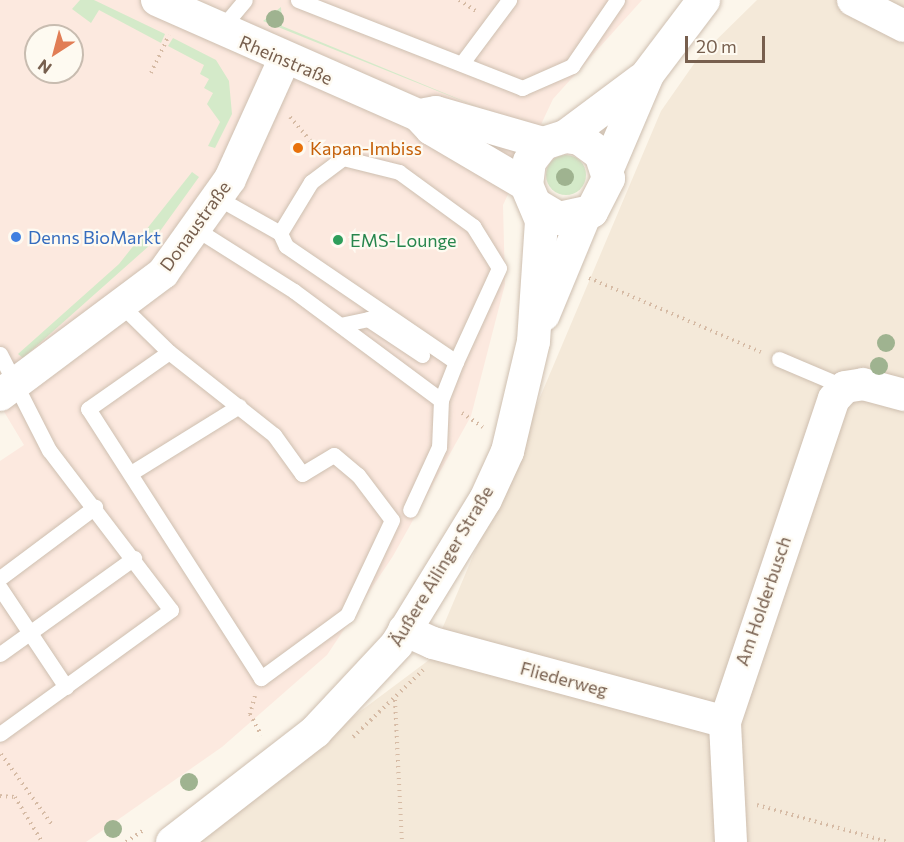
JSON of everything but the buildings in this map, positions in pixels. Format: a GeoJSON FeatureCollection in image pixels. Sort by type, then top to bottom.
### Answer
{"type":"FeatureCollection","features":[{"type":"Feature","properties":{"kind":"main road"},"geometry":{"type":"LineString","coordinates":[[532,341],[584,215],[606,190],[607,168],[646,74],[703,0]]}},
{"type":"Feature","properties":{"kind":"main road"},"geometry":{"type":"LineString","coordinates":[[532,341],[541,220],[531,195],[529,161],[554,140],[646,74]]}},
{"type":"Feature","properties":{"kind":"main road"},"geometry":{"type":"LineString","coordinates":[[554,140],[591,144],[607,168]]}},
{"type":"Feature","properties":{"kind":"main road"},"geometry":{"type":"LineString","coordinates":[[531,195],[558,218],[584,215]]}},
{"type":"Feature","properties":{"kind":"main road","name":"Äußere Ailinger Straße"},"geometry":{"type":"LineString","coordinates":[[172,842],[315,731],[404,630],[485,499],[507,451],[532,341]]}},
{"type":"Feature","properties":{"kind":"street","name":"Rheinstraße"},"geometry":{"type":"LineString","coordinates":[[156,0],[284,60],[418,115],[431,129],[531,195]]}},
{"type":"Feature","properties":{"kind":"street"},"geometry":{"type":"LineString","coordinates":[[853,0],[904,26]]}},
{"type":"Feature","properties":{"kind":"street","name":"Donaustraße"},"geometry":{"type":"LineString","coordinates":[[9,389],[163,273],[218,198],[284,60]]}},
{"type":"Feature","properties":{"kind":"street","name":"Rheinstraße"},"geometry":{"type":"LineString","coordinates":[[418,115],[436,112],[554,140]]}},
{"type":"Feature","properties":{"kind":"street"},"geometry":{"type":"LineString","coordinates":[[854,386],[904,395]]}},
{"type":"Feature","properties":{"kind":"street","name":"Am Holderbusch"},"geometry":{"type":"LineString","coordinates":[[731,842],[725,722],[834,399],[854,386]]}},
{"type":"Feature","properties":{"kind":"street","name":"Fliederweg"},"geometry":{"type":"LineString","coordinates":[[404,630],[434,643],[725,722]]}},
{"type":"Feature","properties":{"kind":"lane"},"geometry":{"type":"LineString","coordinates":[[219,31],[245,0]]}},
{"type":"Feature","properties":{"kind":"lane"},"geometry":{"type":"LineString","coordinates":[[298,0],[522,88],[572,66],[617,0]]}},
{"type":"Feature","properties":{"kind":"lane"},"geometry":{"type":"LineString","coordinates":[[462,63],[509,0]]}},
{"type":"Feature","properties":{"kind":"lane"},"geometry":{"type":"LineString","coordinates":[[280,233],[311,182],[343,158],[399,172],[473,226],[499,268],[441,400],[439,447],[411,510]]}},
{"type":"Feature","properties":{"kind":"lane"},"geometry":{"type":"LineString","coordinates":[[218,198],[280,233],[286,246],[456,362]]}},
{"type":"Feature","properties":{"kind":"lane"},"geometry":{"type":"LineString","coordinates":[[196,229],[340,325],[441,400]]}},
{"type":"Feature","properties":{"kind":"lane"},"geometry":{"type":"LineString","coordinates":[[121,305],[169,352],[274,435],[302,474],[334,455],[358,475],[392,520],[348,615],[261,678],[88,409],[169,352]]}},
{"type":"Feature","properties":{"kind":"lane"},"geometry":{"type":"LineString","coordinates":[[340,325],[368,319],[422,355]]}},
{"type":"Feature","properties":{"kind":"lane"},"geometry":{"type":"LineString","coordinates":[[0,354],[9,389],[50,450],[134,558],[171,610],[0,734]]}},
{"type":"Feature","properties":{"kind":"lane"},"geometry":{"type":"LineString","coordinates":[[779,359],[854,386]]}},
{"type":"Feature","properties":{"kind":"lane"},"geometry":{"type":"LineString","coordinates":[[131,473],[239,406]]}},
{"type":"Feature","properties":{"kind":"lane"},"geometry":{"type":"LineString","coordinates":[[0,578],[94,507]]}},
{"type":"Feature","properties":{"kind":"lane"},"geometry":{"type":"LineString","coordinates":[[0,654],[134,558]]}},
{"type":"Feature","properties":{"kind":"lane"},"geometry":{"type":"LineString","coordinates":[[0,588],[66,687]]}},
{"type":"Feature","properties":{"kind":"path"},"geometry":{"type":"LineString","coordinates":[[151,73],[171,32]]}},
{"type":"Feature","properties":{"kind":"path"},"geometry":{"type":"LineString","coordinates":[[289,116],[332,166]]}},
{"type":"Feature","properties":{"kind":"path"},"geometry":{"type":"LineString","coordinates":[[588,277],[779,359]]}},
{"type":"Feature","properties":{"kind":"path"},"geometry":{"type":"LineString","coordinates":[[261,678],[249,714],[262,737]]}},
{"type":"Feature","properties":{"kind":"path"},"geometry":{"type":"LineString","coordinates":[[395,700],[402,842]]}},
{"type":"Feature","properties":{"kind":"path"},"geometry":{"type":"LineString","coordinates":[[0,752],[53,826]]}},
{"type":"Feature","properties":{"kind":"path"},"geometry":{"type":"LineString","coordinates":[[0,796],[15,797],[42,842]]}},
{"type":"Feature","properties":{"kind":"path"},"geometry":{"type":"LineString","coordinates":[[729,797],[889,842]]}},
{"type":"Feature","properties":{"kind":"shaded area"},"geometry":{"type":"Polygon","coordinates":[[[0,0],[642,0],[553,99],[503,205],[505,284],[471,416],[393,556],[327,655],[222,747],[86,842],[0,842],[0,461],[24,445],[0,405],[0,0]]]}},
{"type":"Feature","properties":{"kind":"shaded area"},"geometry":{"type":"Polygon","coordinates":[[[757,0],[904,0],[904,842],[185,842],[429,660],[661,111],[698,58],[757,0]]]}},
{"type":"Feature","properties":{"kind":"green space"},"geometry":{"type":"Polygon","coordinates":[[[80,0],[94,0],[165,34],[161,43],[99,10],[91,23],[72,9],[80,0]]]}},
{"type":"Feature","properties":{"kind":"green space"},"geometry":{"type":"Polygon","coordinates":[[[281,7],[282,26],[490,112],[263,21],[281,7]]]}},
{"type":"Feature","properties":{"kind":"green space"},"geometry":{"type":"Polygon","coordinates":[[[173,38],[216,60],[229,81],[232,114],[215,148],[208,146],[220,122],[207,104],[213,93],[204,88],[209,79],[200,74],[204,65],[168,46],[173,38]]]}},
{"type":"Feature","properties":{"kind":"green space"},"geometry":{"type":"Polygon","coordinates":[[[566,155],[580,161],[586,175],[580,189],[566,195],[552,189],[546,175],[552,161],[566,155]]]}},
{"type":"Feature","properties":{"kind":"green space"},"geometry":{"type":"Polygon","coordinates":[[[192,172],[199,177],[150,245],[23,358],[18,354],[119,264],[192,172]]]}},
{"type":"Feature","properties":{"kind":"place","name":"Kapan-Imbiss"},"geometry":{"type":"Point","coordinates":[298,148]}},
{"type":"Feature","properties":{"kind":"place","name":"Denns BioMarkt"},"geometry":{"type":"Point","coordinates":[16,237]}},
{"type":"Feature","properties":{"kind":"place","name":"EMS-Lounge"},"geometry":{"type":"Point","coordinates":[338,240]}}]}
